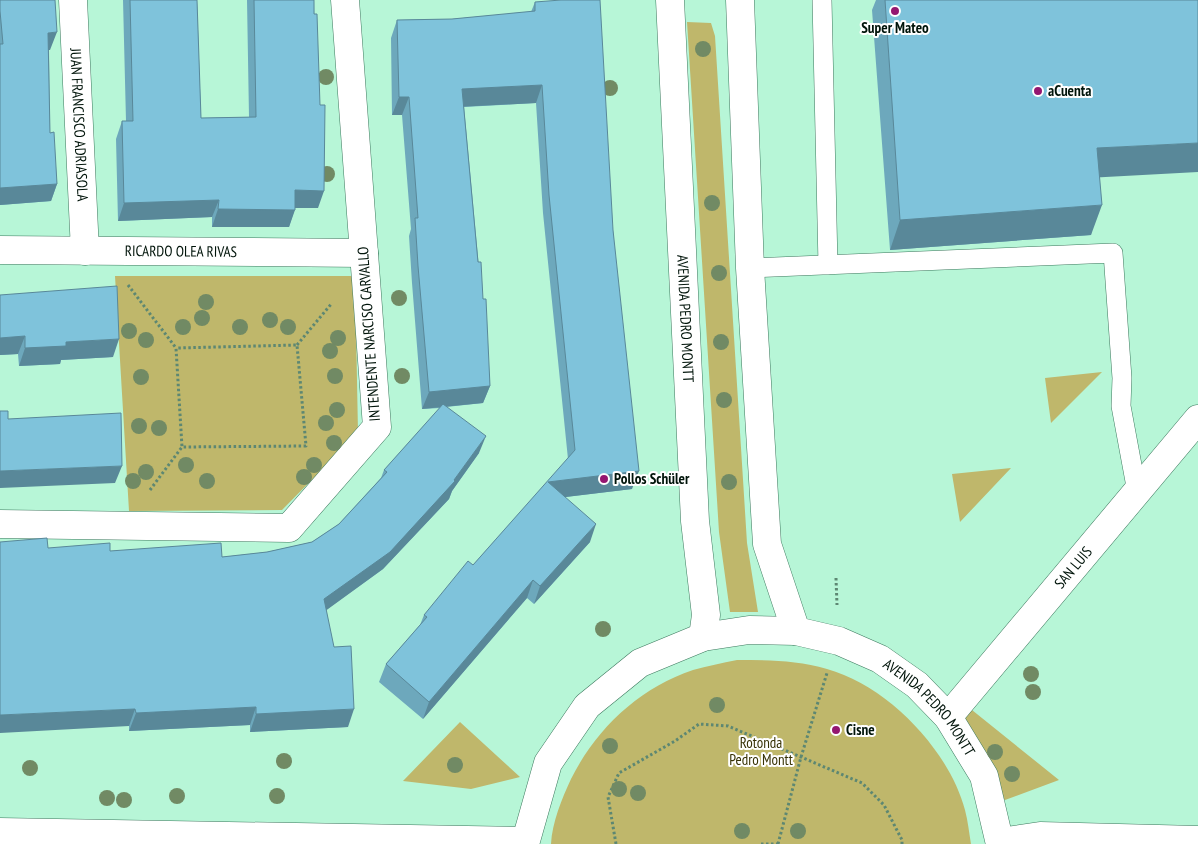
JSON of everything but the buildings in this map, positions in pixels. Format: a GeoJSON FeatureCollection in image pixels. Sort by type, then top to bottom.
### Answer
{"type":"FeatureCollection","features":[{"type":"Feature","properties":{"kind":"main road","name":"JUAN FRANCISCO ADRIASOLA"},"geometry":{"type":"LineString","coordinates":[[72,0],[85,251]]}},
{"type":"Feature","properties":{"kind":"main road","name":"INTENDENTE NARCISO CARVALLO"},"geometry":{"type":"LineString","coordinates":[[0,524],[289,528],[377,427],[345,0]]}},
{"type":"Feature","properties":{"kind":"main road","name":"AVENIDA PEDRO MONTT"},"geometry":{"type":"LineString","coordinates":[[670,0],[694,521],[706,615],[703,637]]}},
{"type":"Feature","properties":{"kind":"main road"},"geometry":{"type":"LineString","coordinates":[[740,0],[750,268],[767,544],[796,631]]}},
{"type":"Feature","properties":{"kind":"main road","name":"RICARDO OLEA RIVAS"},"geometry":{"type":"LineString","coordinates":[[0,250],[364,253]]}},
{"type":"Feature","properties":{"kind":"main road","name":"SAN LUIS"},"geometry":{"type":"LineString","coordinates":[[948,717],[1198,419]]}},
{"type":"Feature","properties":{"kind":"main road","name":"AVENIDA PEDRO MONTT"},"geometry":{"type":"LineString","coordinates":[[525,842],[548,763],[587,706],[640,663],[703,637],[749,630],[796,631],[839,642],[880,659],[917,685],[948,717],[984,776],[1000,843]]}},
{"type":"Feature","properties":{"kind":"main road"},"geometry":{"type":"LineString","coordinates":[[0,832],[525,842]]}},
{"type":"Feature","properties":{"kind":"main road"},"geometry":{"type":"LineString","coordinates":[[1000,843],[1040,836],[1198,840]]}},
{"type":"Feature","properties":{"kind":"lane"},"geometry":{"type":"LineString","coordinates":[[822,0],[828,265]]}},
{"type":"Feature","properties":{"kind":"lane"},"geometry":{"type":"LineString","coordinates":[[750,268],[1112,253],[1122,378],[1121,406],[1137,492]]}},
{"type":"Feature","properties":{"kind":"path"},"geometry":{"type":"LineString","coordinates":[[125,525],[182,447],[176,348],[128,284]]}},
{"type":"Feature","properties":{"kind":"path"},"geometry":{"type":"LineString","coordinates":[[176,348],[297,345],[306,446],[182,447]]}},
{"type":"Feature","properties":{"kind":"path"},"geometry":{"type":"LineString","coordinates":[[761,844],[778,844],[801,757],[839,642],[836,578]]}},
{"type":"Feature","properties":{"kind":"path"},"geometry":{"type":"LineString","coordinates":[[616,844],[608,796],[619,773],[675,741],[699,724],[728,726],[862,783],[884,804],[902,840],[902,844]]}},
{"type":"Feature","properties":{"kind":"green space"},"geometry":{"type":"Polygon","coordinates":[[[687,22],[711,23],[715,36],[747,543],[758,612],[730,612],[719,532],[687,22]]]}},
{"type":"Feature","properties":{"kind":"green space"},"geometry":{"type":"Polygon","coordinates":[[[115,276],[355,276],[358,433],[282,510],[129,511],[115,276]]]}},
{"type":"Feature","properties":{"kind":"green space"},"geometry":{"type":"Polygon","coordinates":[[[1102,372],[1051,423],[1045,378],[1102,372]]]}},
{"type":"Feature","properties":{"kind":"green space"},"geometry":{"type":"Polygon","coordinates":[[[1011,468],[960,522],[952,474],[1011,468]]]}},
{"type":"Feature","properties":{"kind":"green space","name":"Rotonda Pedro Montt"},"geometry":{"type":"Polygon","coordinates":[[[737,660],[794,662],[827,669],[850,677],[893,705],[913,723],[945,765],[957,787],[965,810],[971,844],[551,844],[555,819],[571,779],[593,743],[621,712],[637,699],[673,678],[693,670],[737,660]]]}},
{"type":"Feature","properties":{"kind":"green space"},"geometry":{"type":"Polygon","coordinates":[[[967,706],[1059,780],[1005,800],[987,784],[963,737],[967,706]]]}},
{"type":"Feature","properties":{"kind":"green space"},"geometry":{"type":"Polygon","coordinates":[[[460,722],[520,777],[471,789],[403,781],[460,722]]]}},
{"type":"Feature","properties":{"kind":"place","name":"Super Mateo"},"geometry":{"type":"Point","coordinates":[895,11]}},
{"type":"Feature","properties":{"kind":"place","name":"aCuenta"},"geometry":{"type":"Point","coordinates":[1038,91]}},
{"type":"Feature","properties":{"kind":"place","name":"Pollos Schüler"},"geometry":{"type":"Point","coordinates":[604,479]}},
{"type":"Feature","properties":{"kind":"place","name":"Cisne"},"geometry":{"type":"Point","coordinates":[836,730]}}]}
